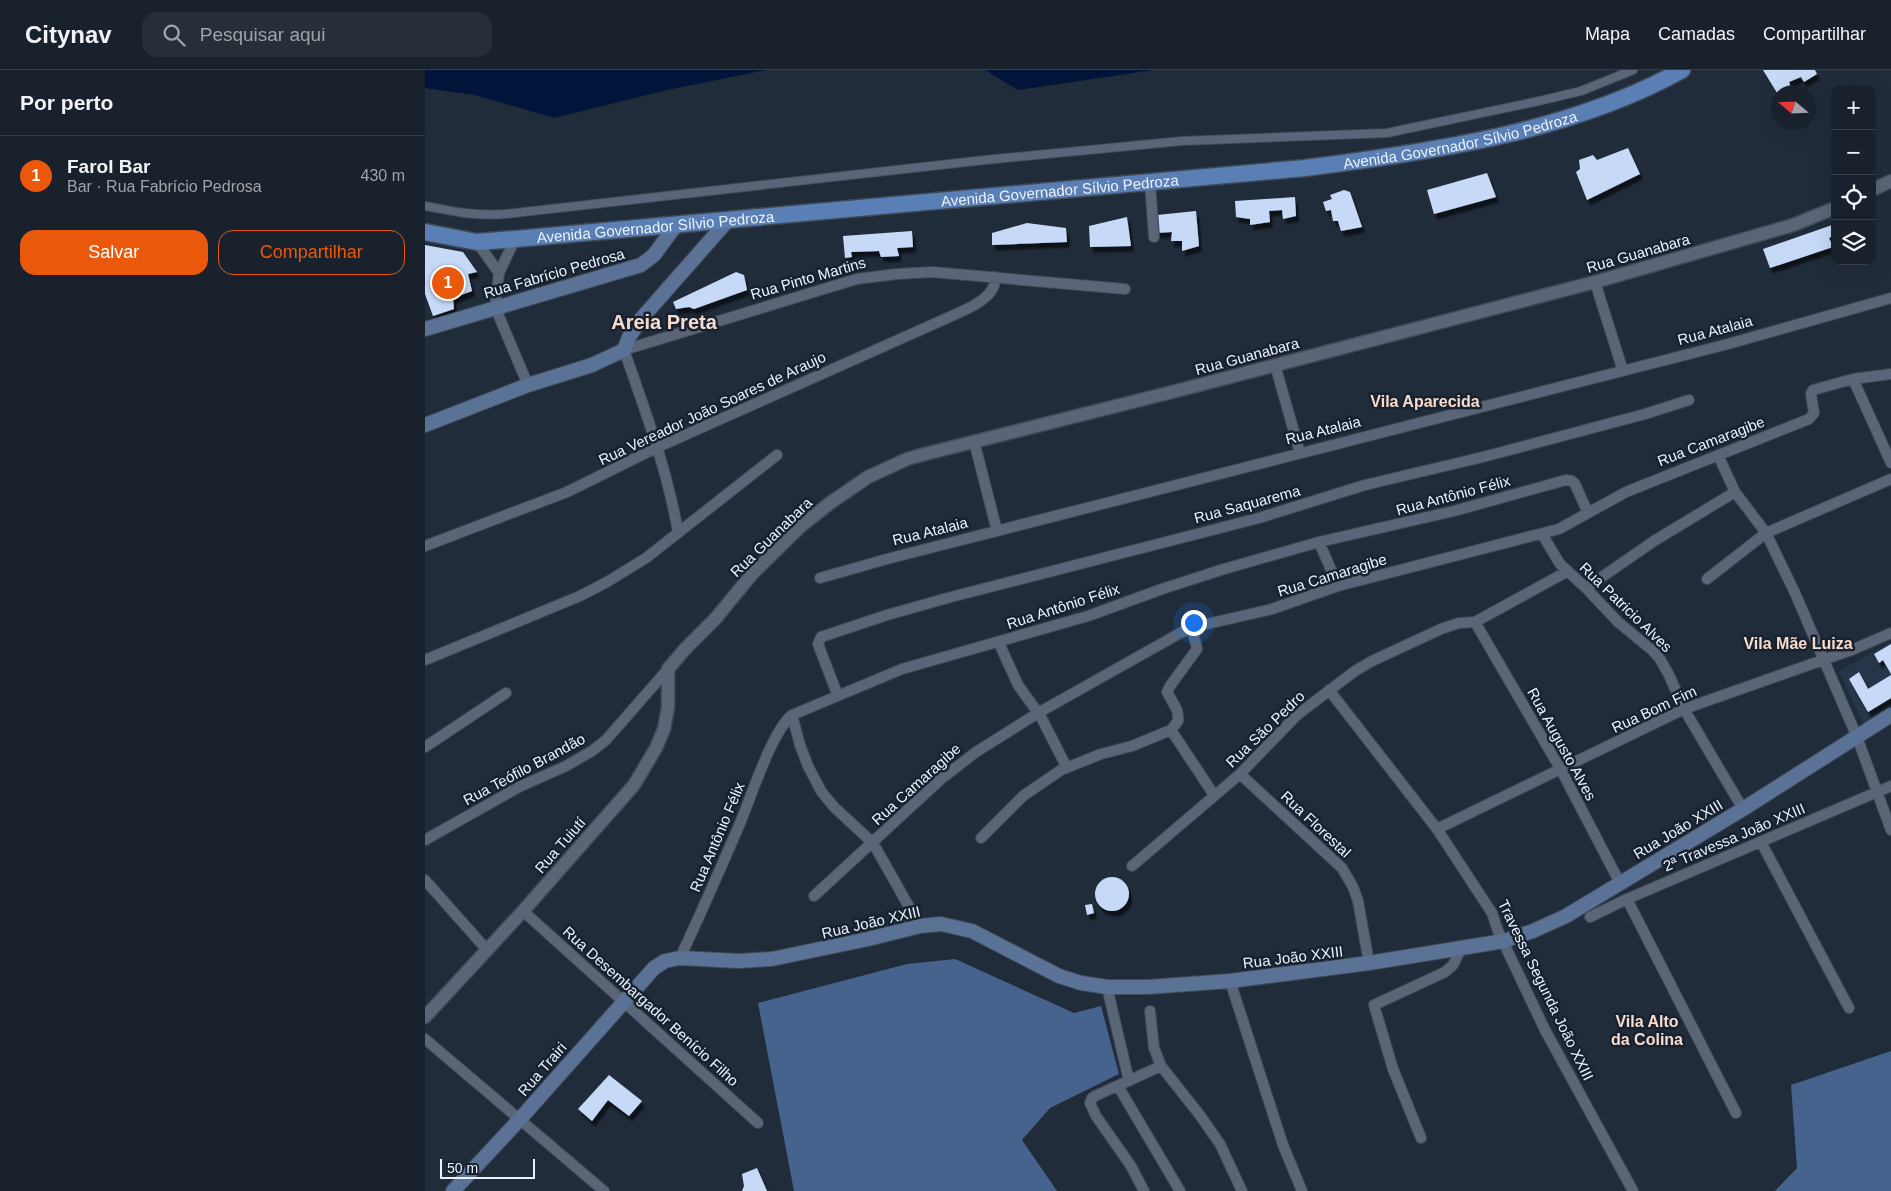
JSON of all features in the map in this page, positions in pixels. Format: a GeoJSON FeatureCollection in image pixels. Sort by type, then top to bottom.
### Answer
{"type":"FeatureCollection","features":[{"type":"Feature","properties":{"kind":"main road","name":"Avenida Governador Sílvio Pedroza"},"geometry":{"type":"LineString","coordinates":[[425,232],[477,242],[1252,174],[1363,161],[1485,138],[1581,114],[1655,84],[1682,70]]}},
{"type":"Feature","properties":{"kind":"main road"},"geometry":{"type":"LineString","coordinates":[[624,350],[629,337],[641,319],[729,219]]}},
{"type":"Feature","properties":{"kind":"main road","name":"Rua Fabrício Pedrosa"},"geometry":{"type":"LineString","coordinates":[[425,328],[641,264],[654,255],[676,224]]}},
{"type":"Feature","properties":{"kind":"main road","name":"Rua Pinto Martins"},"geometry":{"type":"LineString","coordinates":[[425,425],[528,385],[592,365],[624,350]]}},
{"type":"Feature","properties":{"kind":"main road","name":"Rua João XXIII"},"geometry":{"type":"LineString","coordinates":[[654,968],[665,961],[680,958],[739,961],[772,959],[920,926],[941,924],[972,931],[1059,976],[1081,983],[1107,987],[1147,987],[1230,981],[1369,964],[1461,950],[1504,941],[1533,931],[1566,916],[1743,809],[1891,715]]}},
{"type":"Feature","properties":{"kind":"main road","name":"Rua Trairi"},"geometry":{"type":"LineString","coordinates":[[453,1191],[520,1119],[654,968]]}},
{"type":"Feature","properties":{"kind":"street"},"geometry":{"type":"LineString","coordinates":[[425,206],[479,216],[505,214],[985,160],[1172,142],[1387,132],[1581,91],[1633,70]]}},
{"type":"Feature","properties":{"kind":"street"},"geometry":{"type":"LineString","coordinates":[[1876,188],[1891,181]]}},
{"type":"Feature","properties":{"kind":"street"},"geometry":{"type":"LineString","coordinates":[[1150,183],[1154,237]]}},
{"type":"Feature","properties":{"kind":"street","name":"Rua Guanabara"},"geometry":{"type":"LineString","coordinates":[[669,669],[686,648],[716,618],[752,574],[801,526],[868,477],[907,459],[1595,282],[1793,225],[1831,210]]}},
{"type":"Feature","properties":{"kind":"street"},"geometry":{"type":"LineString","coordinates":[[515,239],[499,273],[495,307],[528,385]]}},
{"type":"Feature","properties":{"kind":"street"},"geometry":{"type":"LineString","coordinates":[[477,242],[499,273]]}},
{"type":"Feature","properties":{"kind":"street","name":"Rua Pinto Martins"},"geometry":{"type":"LineString","coordinates":[[624,350],[857,279],[897,274],[932,272],[1125,288]]}},
{"type":"Feature","properties":{"kind":"street","name":"Rua Vereador João Soares de Araujo"},"geometry":{"type":"LineString","coordinates":[[425,546],[567,492],[658,447],[969,308],[994,288],[995,277]]}},
{"type":"Feature","properties":{"kind":"street"},"geometry":{"type":"LineString","coordinates":[[1595,282],[1623,371]]}},
{"type":"Feature","properties":{"kind":"street","name":"Rua Atalaia"},"geometry":{"type":"LineString","coordinates":[[820,578],[997,530],[1728,344],[1891,298]]}},
{"type":"Feature","properties":{"kind":"street"},"geometry":{"type":"LineString","coordinates":[[624,350],[658,447],[671,494],[678,532]]}},
{"type":"Feature","properties":{"kind":"street"},"geometry":{"type":"LineString","coordinates":[[1275,365],[1300,453]]}},
{"type":"Feature","properties":{"kind":"street","name":"Rua Camaragibe"},"geometry":{"type":"LineString","coordinates":[[814,896],[957,765],[1038,713],[1172,637],[1192,628],[1271,608],[1338,586],[1542,534],[1566,526],[1626,492],[1809,419],[1814,413],[1811,394],[1813,390],[1853,379],[1891,374]]}},
{"type":"Feature","properties":{"kind":"street"},"geometry":{"type":"LineString","coordinates":[[1853,379],[1891,463]]}},
{"type":"Feature","properties":{"kind":"street","name":"Rua Saquarema"},"geometry":{"type":"LineString","coordinates":[[838,696],[818,644],[821,637],[887,615],[1259,518],[1365,485],[1502,452],[1645,414],[1689,400]]}},
{"type":"Feature","properties":{"kind":"street"},"geometry":{"type":"LineString","coordinates":[[975,441],[997,530]]}},
{"type":"Feature","properties":{"kind":"street"},"geometry":{"type":"LineString","coordinates":[[1718,455],[1735,492],[1766,533],[1804,613],[1857,736],[1891,830]]}},
{"type":"Feature","properties":{"kind":"street"},"geometry":{"type":"LineString","coordinates":[[425,660],[580,596],[607,582],[646,558],[777,456]]}},
{"type":"Feature","properties":{"kind":"street"},"geometry":{"type":"LineString","coordinates":[[1707,579],[1766,533],[1891,479]]}},
{"type":"Feature","properties":{"kind":"street","name":"Rua Antônio Félix"},"geometry":{"type":"LineString","coordinates":[[680,958],[739,827],[772,745],[783,725],[792,715],[902,669],[1088,616],[1224,569],[1319,542],[1463,508],[1566,480],[1575,484],[1588,513]]}},
{"type":"Feature","properties":{"kind":"street"},"geometry":{"type":"LineString","coordinates":[[1587,588],[1654,541],[1735,492]]}},
{"type":"Feature","properties":{"kind":"street","name":"Rua Patricio Alves"},"geometry":{"type":"LineString","coordinates":[[1542,534],[1556,559],[1587,588],[1618,622],[1660,659],[1684,709],[1743,809]]}},
{"type":"Feature","properties":{"kind":"street"},"geometry":{"type":"LineString","coordinates":[[1319,542],[1338,586]]}},
{"type":"Feature","properties":{"kind":"street","name":"Rua São Pedro"},"geometry":{"type":"LineString","coordinates":[[1132,866],[1240,774],[1297,715],[1329,690],[1372,661],[1441,629],[1459,623],[1475,622],[1568,571]]}},
{"type":"Feature","properties":{"kind":"street","name":"Rua Augusto Alves"},"geometry":{"type":"LineString","coordinates":[[1475,622],[1561,770],[1620,883]]}},
{"type":"Feature","properties":{"kind":"street"},"geometry":{"type":"LineString","coordinates":[[981,838],[1023,796],[1067,768],[1101,754],[1132,746],[1171,730],[1178,721],[1178,716],[1177,710],[1167,692],[1169,686],[1197,649],[1192,628]]}},
{"type":"Feature","properties":{"kind":"street","name":"Rua Bom Fim"},"geometry":{"type":"LineString","coordinates":[[1437,830],[1684,709],[1868,644],[1891,633]]}},
{"type":"Feature","properties":{"kind":"street"},"geometry":{"type":"LineString","coordinates":[[999,642],[1018,685],[1038,713],[1067,768]]}},
{"type":"Feature","properties":{"kind":"street","name":"Rua Teófilo Brandão"},"geometry":{"type":"LineString","coordinates":[[425,840],[519,787],[566,766],[592,751],[606,740],[669,669]]}},
{"type":"Feature","properties":{"kind":"street","name":"Rua Tuiutí"},"geometry":{"type":"LineString","coordinates":[[425,1017],[619,803],[646,766],[664,729],[668,707],[669,669]]}},
{"type":"Feature","properties":{"kind":"street","name":"Travessa Segunda João XXIII"},"geometry":{"type":"LineString","coordinates":[[1329,690],[1437,830],[1492,913],[1545,1030],[1633,1191]]}},
{"type":"Feature","properties":{"kind":"street"},"geometry":{"type":"LineString","coordinates":[[425,748],[506,693]]}},
{"type":"Feature","properties":{"kind":"street"},"geometry":{"type":"LineString","coordinates":[[792,715],[808,766],[821,791],[834,807],[873,843],[920,926]]}},
{"type":"Feature","properties":{"kind":"street"},"geometry":{"type":"LineString","coordinates":[[1171,730],[1214,795]]}},
{"type":"Feature","properties":{"kind":"street","name":"Rua Florestal"},"geometry":{"type":"LineString","coordinates":[[1240,774],[1342,868],[1353,887],[1358,901],[1369,964]]}},
{"type":"Feature","properties":{"kind":"street","name":"2ª Travessa João XXIII"},"geometry":{"type":"LineString","coordinates":[[1590,917],[1627,899],[1891,786]]}},
{"type":"Feature","properties":{"kind":"street"},"geometry":{"type":"LineString","coordinates":[[1761,842],[1849,1008]]}},
{"type":"Feature","properties":{"kind":"street"},"geometry":{"type":"LineString","coordinates":[[425,880],[487,950]]}},
{"type":"Feature","properties":{"kind":"street"},"geometry":{"type":"LineString","coordinates":[[1627,899],[1736,1113]]}},
{"type":"Feature","properties":{"kind":"street","name":"Rua Desembargador Benício Filho"},"geometry":{"type":"LineString","coordinates":[[523,911],[758,1123]]}},
{"type":"Feature","properties":{"kind":"street"},"geometry":{"type":"LineString","coordinates":[[1421,1138],[1393,1069],[1374,1005],[1445,972],[1453,965],[1461,950]]}},
{"type":"Feature","properties":{"kind":"street"},"geometry":{"type":"LineString","coordinates":[[1230,981],[1283,1145],[1302,1191]]}},
{"type":"Feature","properties":{"kind":"street"},"geometry":{"type":"LineString","coordinates":[[1107,987],[1129,1081]]}},
{"type":"Feature","properties":{"kind":"street"},"geometry":{"type":"LineString","coordinates":[[1150,1011],[1154,1048],[1161,1066],[1220,1144],[1242,1191]]}},
{"type":"Feature","properties":{"kind":"street"},"geometry":{"type":"LineString","coordinates":[[425,1039],[605,1191]]}},
{"type":"Feature","properties":{"kind":"street"},"geometry":{"type":"LineString","coordinates":[[1144,1191],[1131,1166],[1096,1116],[1091,1100],[1095,1096],[1161,1066]]}},
{"type":"Feature","properties":{"kind":"street"},"geometry":{"type":"LineString","coordinates":[[1118,1086],[1180,1191]]}},
{"type":"Feature","properties":{"kind":"shaded area"},"geometry":{"type":"Polygon","coordinates":[[[425,70],[767,70],[667,90],[554,118],[475,95],[425,88],[425,70]]]}},
{"type":"Feature","properties":{"kind":"shaded area"},"geometry":{"type":"Polygon","coordinates":[[[985,70],[1154,70],[1018,90],[985,70]]]}},
{"type":"Feature","properties":{"kind":"shaded area"},"geometry":{"type":"Polygon","coordinates":[[[1891,642],[1891,709],[1864,725],[1839,671],[1891,642]]]}},
{"type":"Feature","properties":{"kind":"shaded area"},"geometry":{"type":"Polygon","coordinates":[[[955,959],[1074,1013],[1101,1006],[1119,1074],[1050,1108],[1022,1140],[1057,1191],[794,1191],[758,1003],[907,964],[955,959]]]}},
{"type":"Feature","properties":{"kind":"shaded area"},"geometry":{"type":"Polygon","coordinates":[[[1891,1051],[1891,1191],[1775,1191],[1797,1168],[1791,1085],[1891,1051]]]}},
{"type":"Feature","properties":{"kind":"building"},"geometry":{"type":"Polygon","coordinates":[[[1763,70],[1815,70],[1817,74],[1804,82],[1801,77],[1789,82],[1790,85],[1772,85],[1763,70]]]}},
{"type":"Feature","properties":{"kind":"building"},"geometry":{"type":"Polygon","coordinates":[[[1628,148],[1640,174],[1587,200],[1576,172],[1580,169],[1579,160],[1593,155],[1597,160],[1628,148]]]}},
{"type":"Feature","properties":{"kind":"building"},"geometry":{"type":"Polygon","coordinates":[[[1487,173],[1496,197],[1434,214],[1427,190],[1487,173]]]}},
{"type":"Feature","properties":{"kind":"building"},"geometry":{"type":"Polygon","coordinates":[[[1344,190],[1350,192],[1362,227],[1341,231],[1338,221],[1333,221],[1331,210],[1326,211],[1323,202],[1332,199],[1330,195],[1344,190]]]}},
{"type":"Feature","properties":{"kind":"building"},"geometry":{"type":"Polygon","coordinates":[[[1295,197],[1296,216],[1283,219],[1282,210],[1269,211],[1270,222],[1250,225],[1250,219],[1236,217],[1235,201],[1295,197]]]}},
{"type":"Feature","properties":{"kind":"building"},"geometry":{"type":"Polygon","coordinates":[[[1196,211],[1199,246],[1182,251],[1182,241],[1171,241],[1172,232],[1156,233],[1157,215],[1196,211]]]}},
{"type":"Feature","properties":{"kind":"building"},"geometry":{"type":"Polygon","coordinates":[[[1127,217],[1131,246],[1090,247],[1089,226],[1127,217]]]}},
{"type":"Feature","properties":{"kind":"building"},"geometry":{"type":"Polygon","coordinates":[[[1027,223],[1066,228],[1067,242],[992,245],[992,233],[1027,223]]]}},
{"type":"Feature","properties":{"kind":"building"},"geometry":{"type":"Polygon","coordinates":[[[1831,225],[1831,237],[1829,238],[1831,248],[1770,268],[1763,249],[1831,225]]]}},
{"type":"Feature","properties":{"kind":"building"},"geometry":{"type":"Polygon","coordinates":[[[912,231],[913,247],[897,248],[899,256],[881,257],[879,251],[851,252],[852,257],[845,258],[843,236],[912,231]]]}},
{"type":"Feature","properties":{"kind":"building"},"geometry":{"type":"Polygon","coordinates":[[[425,245],[463,252],[477,272],[468,274],[472,291],[453,298],[454,309],[433,316],[425,294],[425,245]]]}},
{"type":"Feature","properties":{"kind":"building"},"geometry":{"type":"Polygon","coordinates":[[[736,272],[744,275],[747,290],[694,309],[689,307],[676,309],[673,302],[736,272]]]}},
{"type":"Feature","properties":{"kind":"building"},"geometry":{"type":"Polygon","coordinates":[[[1891,644],[1891,674],[1883,660],[1879,663],[1874,654],[1891,644]]]}},
{"type":"Feature","properties":{"kind":"building"},"geometry":{"type":"Polygon","coordinates":[[[1859,672],[1868,689],[1891,675],[1891,698],[1868,712],[1849,679],[1859,672]]]}},
{"type":"Feature","properties":{"kind":"building"},"geometry":{"type":"Polygon","coordinates":[[[1112,877],[1119,878],[1124,882],[1128,887],[1128,901],[1124,906],[1119,910],[1112,911],[1105,910],[1100,906],[1096,901],[1095,894],[1096,887],[1100,882],[1105,878],[1112,877]]]}},
{"type":"Feature","properties":{"kind":"building"},"geometry":{"type":"Polygon","coordinates":[[[1092,904],[1094,913],[1087,915],[1085,905],[1092,904]]]}},
{"type":"Feature","properties":{"kind":"building"},"geometry":{"type":"Polygon","coordinates":[[[609,1075],[642,1101],[629,1116],[608,1100],[592,1121],[578,1109],[609,1075]]]}},
{"type":"Feature","properties":{"kind":"building"},"geometry":{"type":"Polygon","coordinates":[[[757,1168],[767,1191],[742,1191],[744,1186],[742,1174],[757,1168]]]}},
{"type":"Feature","properties":{"kind":"place","name":"Farol Bar"},"geometry":{"type":"Point","coordinates":[448,283]}},
{"type":"Feature","properties":{"kind":"district","name":"Areia Preta"},"geometry":{"type":"Point","coordinates":[664,322]}},
{"type":"Feature","properties":{"kind":"district","name":"Vila Aparecida"},"geometry":{"type":"Point","coordinates":[1425,401]}},
{"type":"Feature","properties":{"kind":"district","name":"Vila Mãe Luiza"},"geometry":{"type":"Point","coordinates":[1798,643]}},
{"type":"Feature","properties":{"kind":"district","name":"Vila Alto da Colina"},"geometry":{"type":"Point","coordinates":[1647,1030]}}]}
